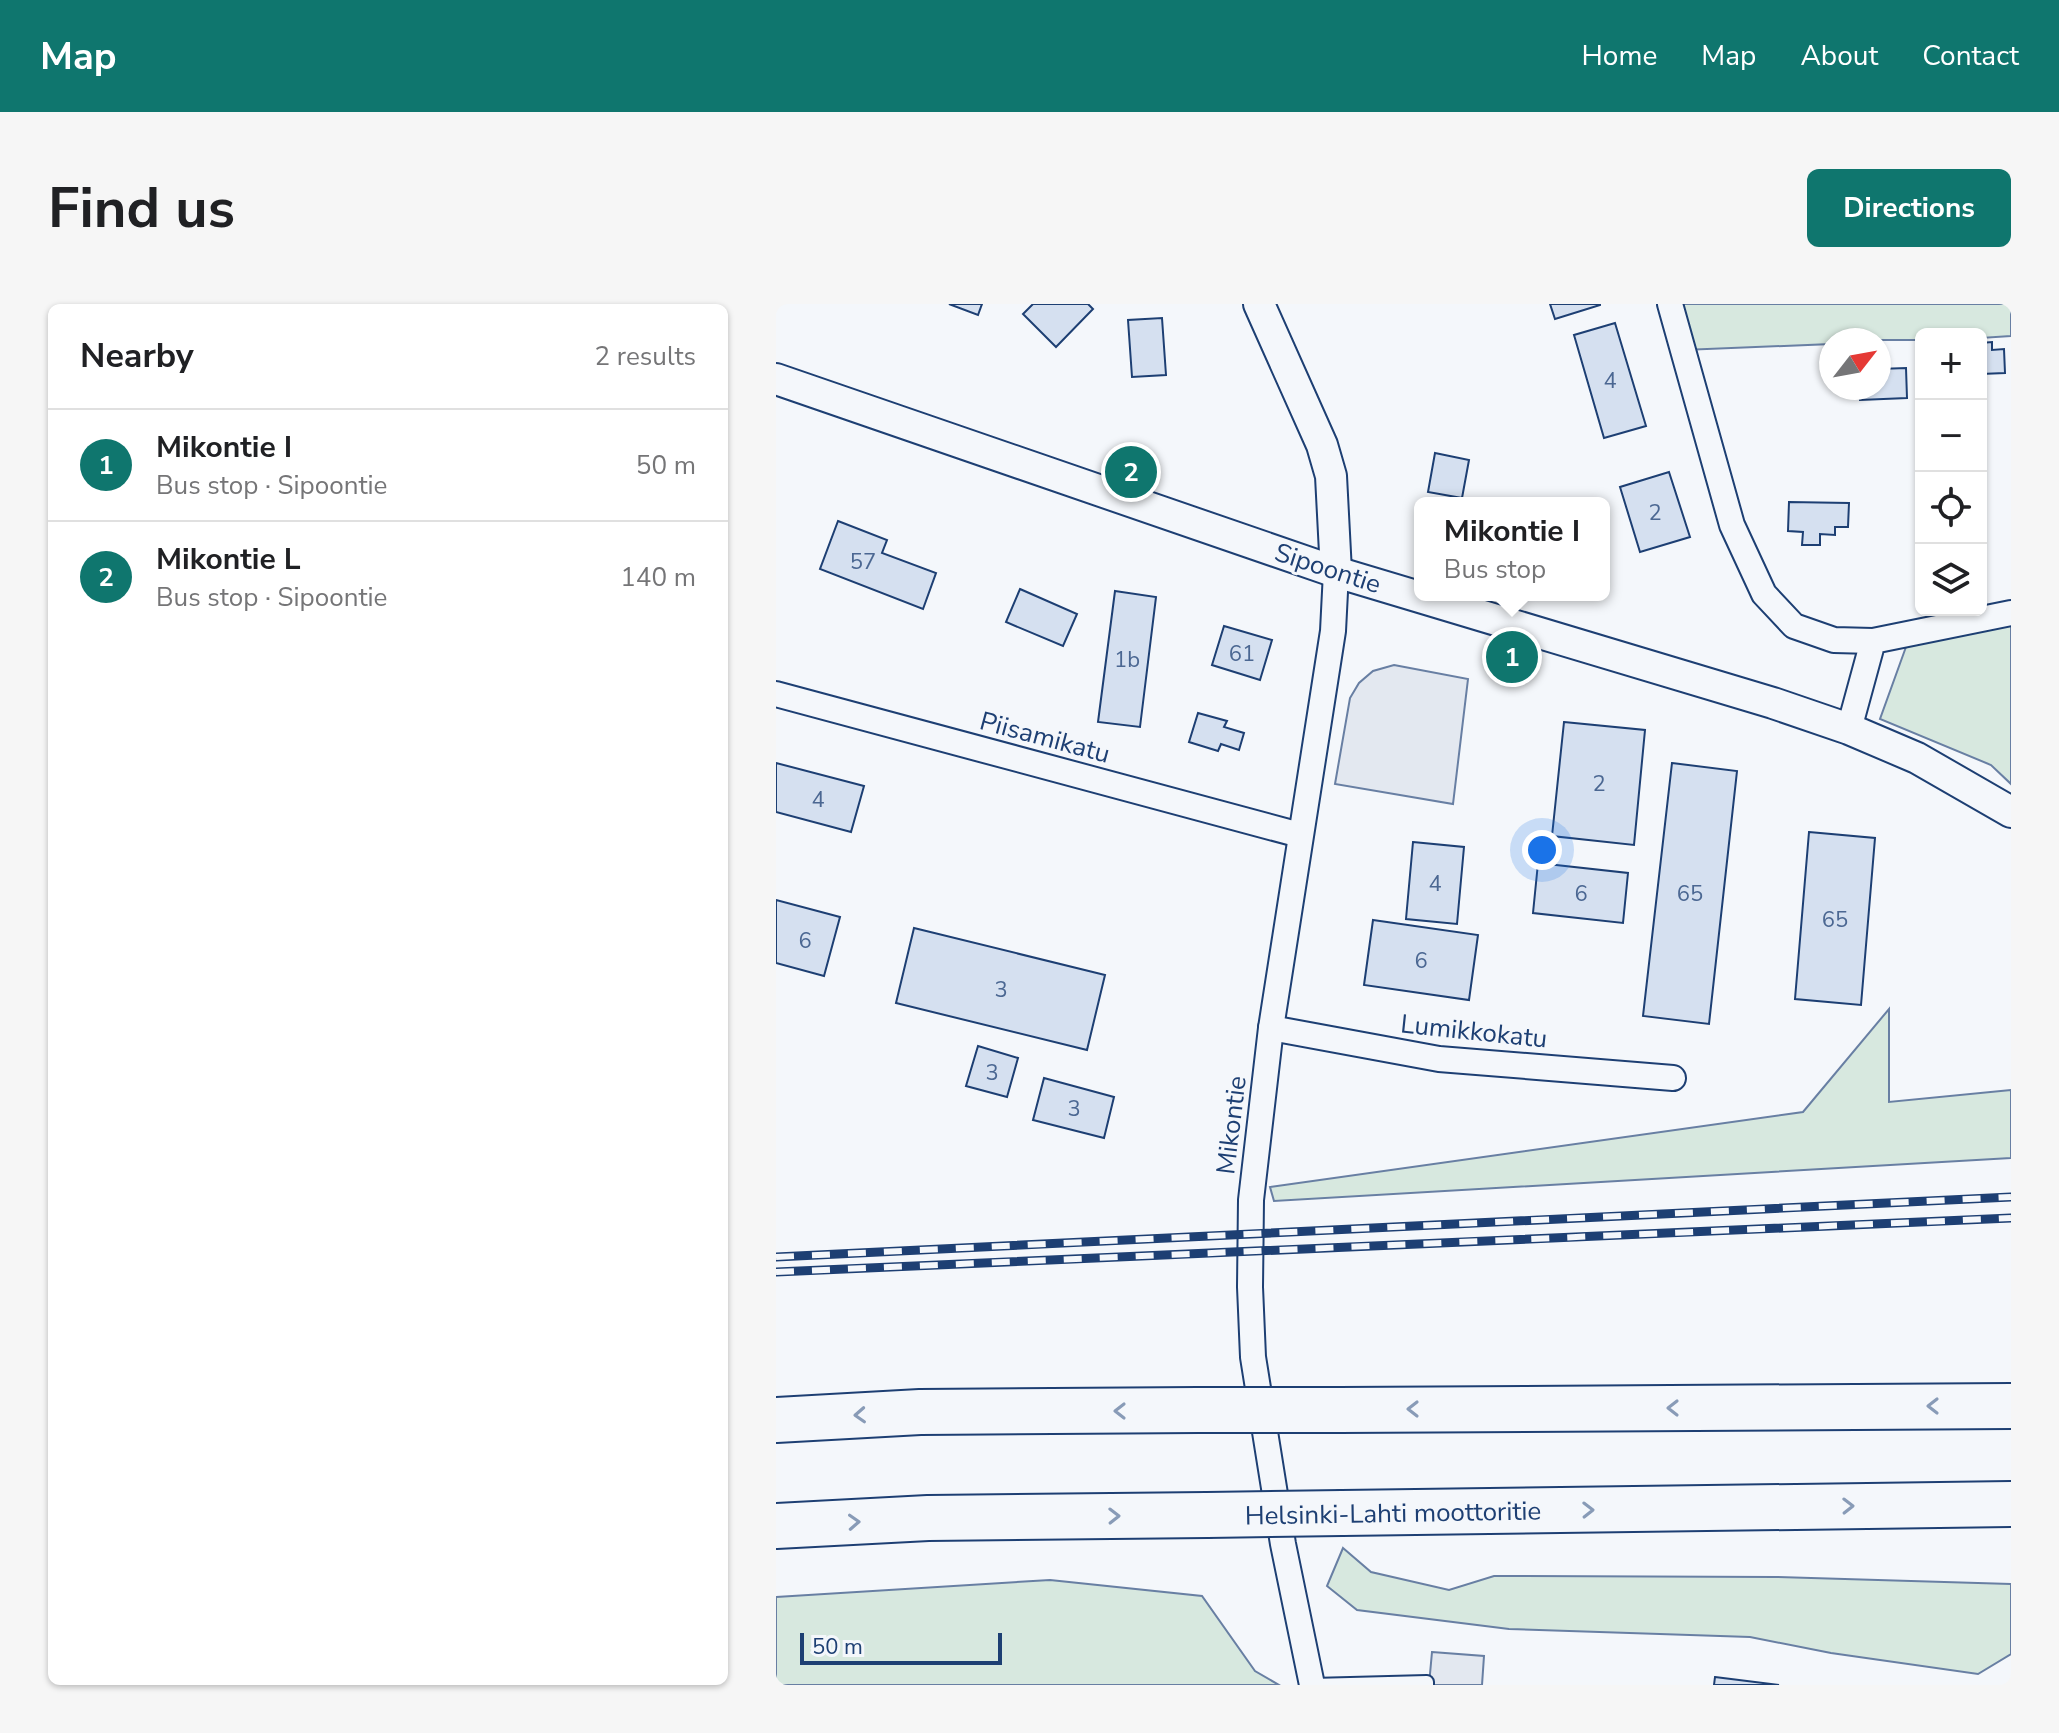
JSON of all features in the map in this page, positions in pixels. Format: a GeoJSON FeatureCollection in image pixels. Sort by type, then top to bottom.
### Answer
{"type":"FeatureCollection","features":[{"type":"Feature","properties":{"kind":"highway"},"geometry":{"type":"LineString","coordinates":[[776,1420],[920,1412],[2011,1406]]}},
{"type":"Feature","properties":{"kind":"highway","name":"Helsinki-Lahti moottoritie"},"geometry":{"type":"LineString","coordinates":[[776,1526],[928,1518],[2011,1504]]}},
{"type":"Feature","properties":{"kind":"street"},"geometry":{"type":"LineString","coordinates":[[1259,304],[1317,433],[1331,476],[1336,572]]}},
{"type":"Feature","properties":{"kind":"street"},"geometry":{"type":"LineString","coordinates":[[1670,304],[1732,525],[1764,594],[1794,626],[1834,640],[1873,641],[2011,613]]}},
{"type":"Feature","properties":{"kind":"street","name":"Sipoontie"},"geometry":{"type":"LineString","coordinates":[[776,379],[1336,572],[1414,595]]}},
{"type":"Feature","properties":{"kind":"street","name":"Mikontie"},"geometry":{"type":"LineString","coordinates":[[1312,1685],[1283,1544],[1253,1357],[1251,1200],[1271,1028],[1333,631],[1336,572]]}},
{"type":"Feature","properties":{"kind":"street","name":"Sipoontie"},"geometry":{"type":"LineString","coordinates":[[1433,601],[1773,703],[1849,729],[1917,758],[2011,812]]}},
{"type":"Feature","properties":{"kind":"street"},"geometry":{"type":"LineString","coordinates":[[1849,729],[1873,641]]}},
{"type":"Feature","properties":{"kind":"street","name":"Piisamikatu"},"geometry":{"type":"LineString","coordinates":[[776,694],[1300,835]]}},
{"type":"Feature","properties":{"kind":"street","name":"Lumikkokatu"},"geometry":{"type":"LineString","coordinates":[[1271,1028],[1439,1059],[1673,1078]]}},
{"type":"Feature","properties":{"kind":"lane"},"geometry":{"type":"LineString","coordinates":[[1312,1685],[1427,1682],[1427,1685]]}},
{"type":"Feature","properties":{"kind":"shaded area"},"geometry":{"type":"Polygon","coordinates":[[[1670,304],[2011,304],[2011,336],[1987,338],[1987,328],[1915,328],[1915,340],[1891,340],[1891,328],[1819,328],[1819,344],[1683,350],[1670,304]]]}},
{"type":"Feature","properties":{"kind":"shaded area"},"geometry":{"type":"Polygon","coordinates":[[[2011,613],[2011,784],[1991,765],[1880,719],[1911,633],[2011,613]]]}},
{"type":"Feature","properties":{"kind":"shaded area"},"geometry":{"type":"Polygon","coordinates":[[[1394,665],[1468,679],[1453,804],[1335,784],[1350,698],[1359,683],[1373,671],[1394,665]]]}},
{"type":"Feature","properties":{"kind":"shaded area"},"geometry":{"type":"Polygon","coordinates":[[[1889,1009],[1889,1102],[2011,1090],[2011,1158],[1274,1201],[1270,1187],[1803,1112],[1889,1009]]]}},
{"type":"Feature","properties":{"kind":"shaded area"},"geometry":{"type":"Polygon","coordinates":[[[1343,1548],[1371,1572],[1449,1590],[1494,1576],[1776,1577],[2011,1584],[2011,1654],[1978,1674],[1831,1653],[1750,1637],[1509,1629],[1357,1610],[1327,1586],[1343,1548]]]}},
{"type":"Feature","properties":{"kind":"shaded area"},"geometry":{"type":"Polygon","coordinates":[[[1050,1580],[1202,1596],[1255,1671],[1279,1685],[776,1685],[776,1597],[1050,1580]]]}},
{"type":"Feature","properties":{"kind":"shaded area"},"geometry":{"type":"Polygon","coordinates":[[[1432,1652],[1484,1656],[1482,1685],[1429,1685],[1432,1652]]]}},
{"type":"Feature","properties":{"kind":"building"},"geometry":{"type":"Polygon","coordinates":[[[949,304],[982,304],[978,315],[949,304]]]}},
{"type":"Feature","properties":{"kind":"building"},"geometry":{"type":"Polygon","coordinates":[[[1033,304],[1088,304],[1093,309],[1056,347],[1023,314],[1033,304]]]}},
{"type":"Feature","properties":{"kind":"building"},"geometry":{"type":"Polygon","coordinates":[[[1550,304],[1600,304],[1600,305],[1555,319],[1550,304]]]}},
{"type":"Feature","properties":{"kind":"building"},"geometry":{"type":"Polygon","coordinates":[[[1162,318],[1166,375],[1132,377],[1128,320],[1162,318]]]}},
{"type":"Feature","properties":{"kind":"building"},"geometry":{"type":"Polygon","coordinates":[[[1615,323],[1646,426],[1604,438],[1574,335],[1615,323]]]}},
{"type":"Feature","properties":{"kind":"building"},"geometry":{"type":"Polygon","coordinates":[[[1987,342],[1992,342],[1992,350],[2004,349],[2005,373],[1987,374],[1987,342]]]}},
{"type":"Feature","properties":{"kind":"building"},"geometry":{"type":"Polygon","coordinates":[[[1906,368],[1907,398],[1891,399],[1891,369],[1906,368]]]}},
{"type":"Feature","properties":{"kind":"building"},"geometry":{"type":"Polygon","coordinates":[[[1435,453],[1469,460],[1462,497],[1428,492],[1435,453]]]}},
{"type":"Feature","properties":{"kind":"building"},"geometry":{"type":"Polygon","coordinates":[[[1669,472],[1690,537],[1640,552],[1620,487],[1669,472]]]}},
{"type":"Feature","properties":{"kind":"building"},"geometry":{"type":"Polygon","coordinates":[[[1789,502],[1849,503],[1848,527],[1835,527],[1835,535],[1820,534],[1820,545],[1802,545],[1803,532],[1788,531],[1789,502]]]}},
{"type":"Feature","properties":{"kind":"building"},"geometry":{"type":"Polygon","coordinates":[[[838,521],[887,540],[882,553],[936,573],[923,609],[820,569],[838,521]]]}},
{"type":"Feature","properties":{"kind":"building"},"geometry":{"type":"Polygon","coordinates":[[[1020,589],[1077,614],[1063,646],[1006,622],[1020,589]]]}},
{"type":"Feature","properties":{"kind":"building"},"geometry":{"type":"Polygon","coordinates":[[[1115,591],[1156,597],[1140,727],[1098,722],[1115,591]]]}},
{"type":"Feature","properties":{"kind":"building"},"geometry":{"type":"Polygon","coordinates":[[[1224,626],[1272,640],[1260,680],[1212,665],[1224,626]]]}},
{"type":"Feature","properties":{"kind":"building"},"geometry":{"type":"Polygon","coordinates":[[[1198,713],[1227,721],[1224,727],[1244,733],[1239,750],[1221,744],[1218,751],[1189,742],[1198,713]]]}},
{"type":"Feature","properties":{"kind":"building"},"geometry":{"type":"Polygon","coordinates":[[[1564,722],[1645,730],[1634,845],[1552,836],[1564,722]]]}},
{"type":"Feature","properties":{"kind":"building"},"geometry":{"type":"Polygon","coordinates":[[[776,763],[864,786],[851,832],[776,812],[776,763]]]}},
{"type":"Feature","properties":{"kind":"building"},"geometry":{"type":"Polygon","coordinates":[[[1672,763],[1737,771],[1709,1024],[1643,1016],[1672,763]]]}},
{"type":"Feature","properties":{"kind":"building"},"geometry":{"type":"Polygon","coordinates":[[[1809,832],[1875,838],[1861,1005],[1795,999],[1809,832]]]}},
{"type":"Feature","properties":{"kind":"building"},"geometry":{"type":"Polygon","coordinates":[[[1413,842],[1464,847],[1457,924],[1406,919],[1413,842]]]}},
{"type":"Feature","properties":{"kind":"building"},"geometry":{"type":"Polygon","coordinates":[[[1538,863],[1628,873],[1623,923],[1533,913],[1538,863]]]}},
{"type":"Feature","properties":{"kind":"building"},"geometry":{"type":"Polygon","coordinates":[[[776,900],[840,917],[824,976],[776,963],[776,900]]]}},
{"type":"Feature","properties":{"kind":"building"},"geometry":{"type":"Polygon","coordinates":[[[1373,920],[1478,935],[1469,1000],[1364,985],[1373,920]]]}},
{"type":"Feature","properties":{"kind":"building"},"geometry":{"type":"Polygon","coordinates":[[[914,928],[1105,975],[1087,1050],[896,1003],[914,928]]]}},
{"type":"Feature","properties":{"kind":"building"},"geometry":{"type":"Polygon","coordinates":[[[978,1046],[1018,1058],[1007,1097],[966,1086],[978,1046]]]}},
{"type":"Feature","properties":{"kind":"building"},"geometry":{"type":"Polygon","coordinates":[[[1044,1078],[1114,1097],[1104,1138],[1033,1120],[1044,1078]]]}},
{"type":"Feature","properties":{"kind":"building"},"geometry":{"type":"Polygon","coordinates":[[[1715,1677],[1779,1685],[1714,1685],[1715,1677]]]}},
{"type":"Feature","properties":{"kind":"railway"},"geometry":{"type":"LineString","coordinates":[[776,1257],[2011,1197]]}},
{"type":"Feature","properties":{"kind":"railway"},"geometry":{"type":"LineString","coordinates":[[776,1272],[2011,1218]]}},
{"type":"Feature","properties":{"kind":"place","name":"Mikontie L"},"geometry":{"type":"Point","coordinates":[1131,472]}},
{"type":"Feature","properties":{"kind":"place","name":"Mikontie I"},"geometry":{"type":"Point","coordinates":[1512,657]}}]}
